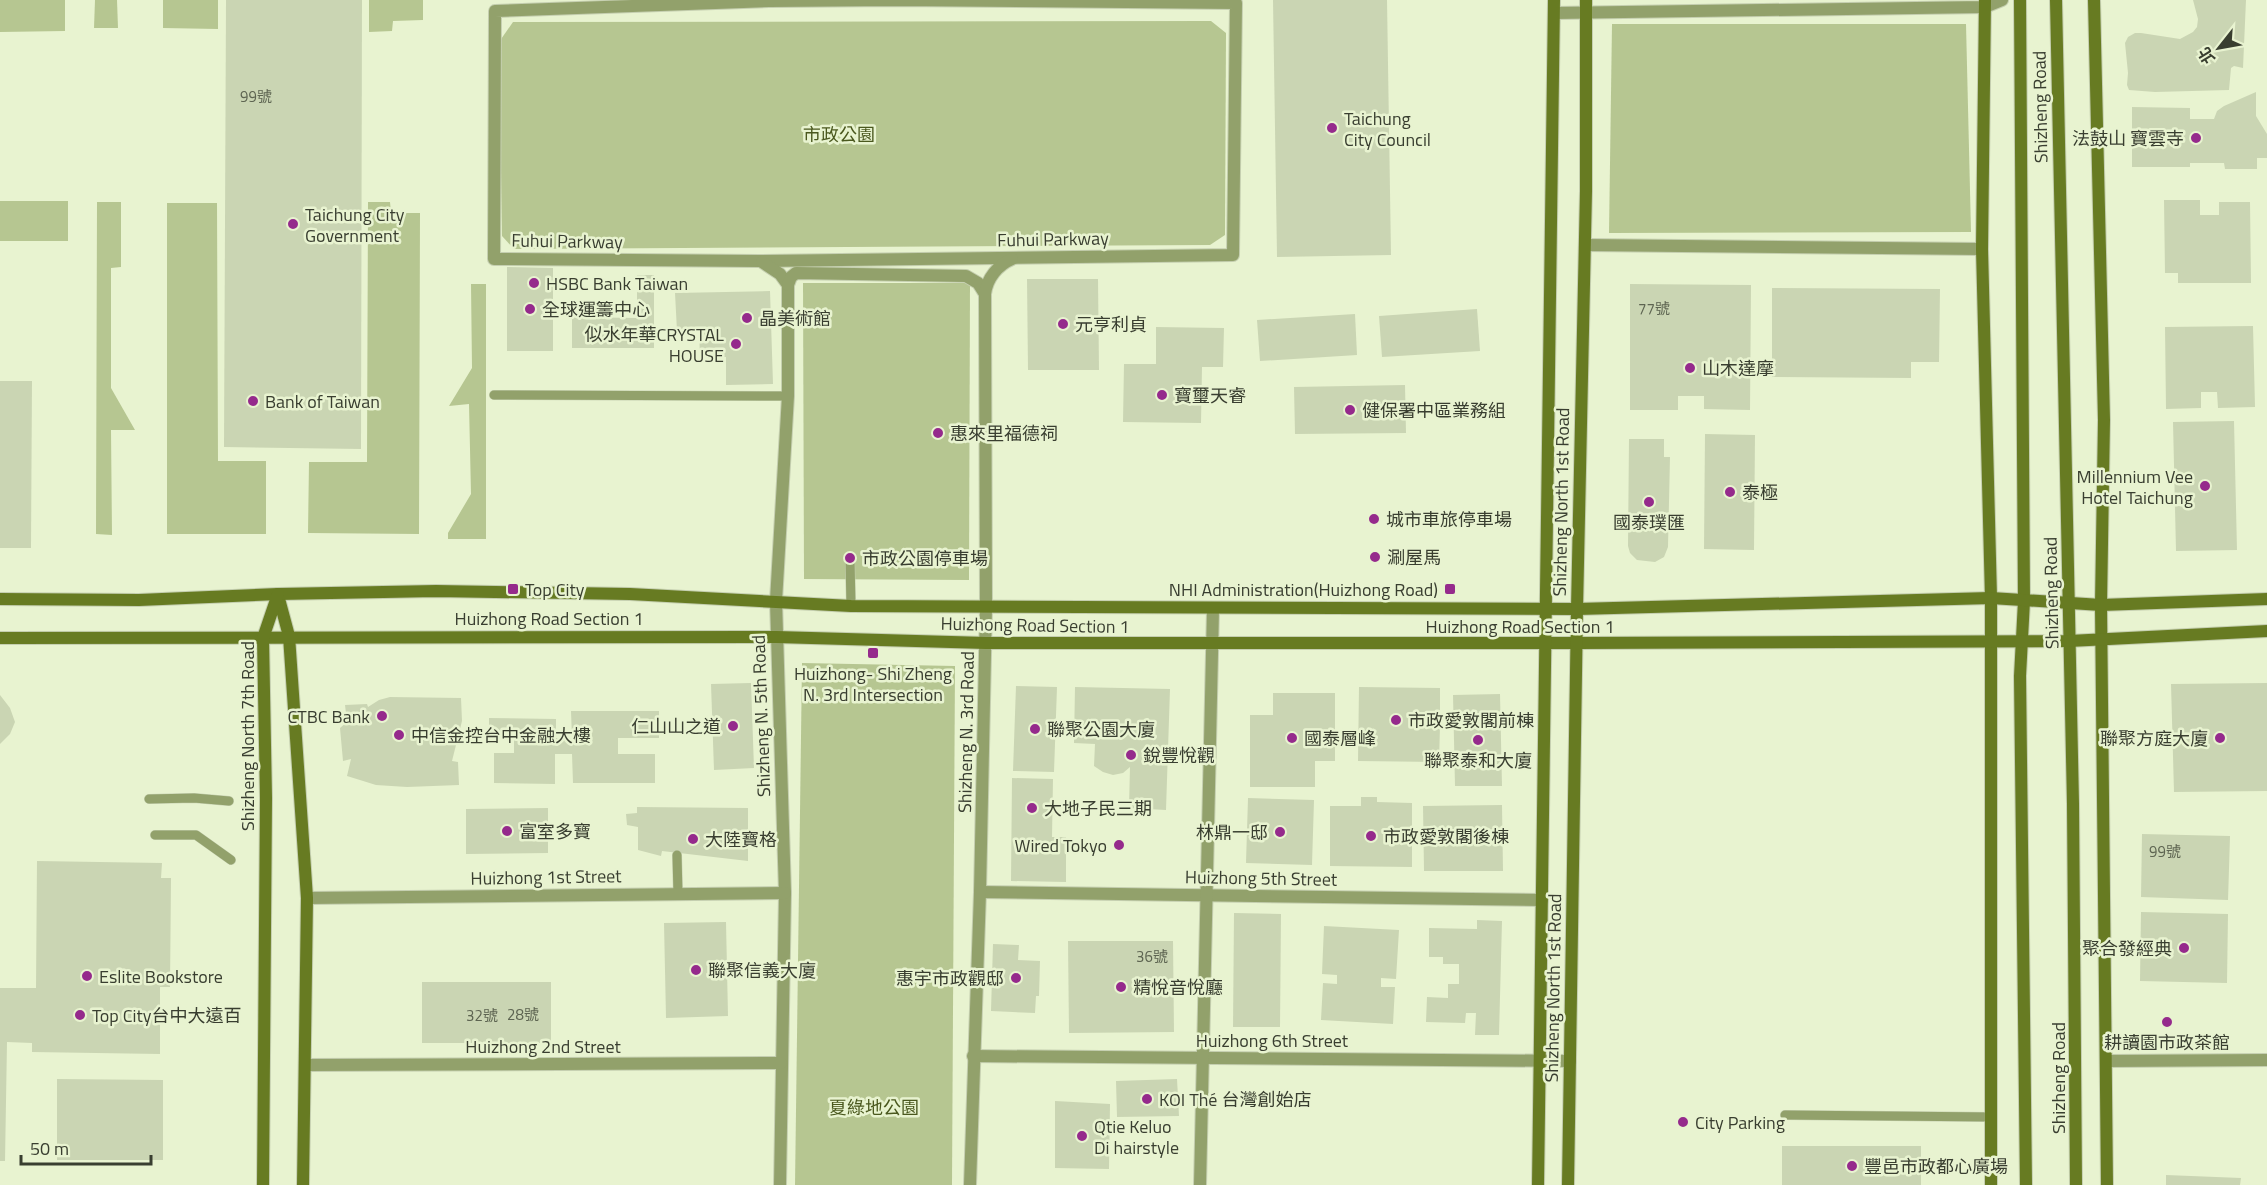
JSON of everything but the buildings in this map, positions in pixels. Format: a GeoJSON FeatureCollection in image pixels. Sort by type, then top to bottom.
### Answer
{"type":"FeatureCollection","features":[{"type":"Feature","properties":{"kind":"street","name":"Fuhui Parkway"},"geometry":{"type":"LineString","coordinates":[[770,0],[896,0],[1236,3],[1233,255],[758,261],[494,259],[495,11],[770,0]]}},
{"type":"Feature","properties":{"kind":"street","name":"Shizheng North 1st Road"},"geometry":{"type":"LineString","coordinates":[[1538,1185],[1554,0]]}},
{"type":"Feature","properties":{"kind":"street"},"geometry":{"type":"LineString","coordinates":[[1554,13],[1586,6],[1985,3],[2002,0]]}},
{"type":"Feature","properties":{"kind":"street","name":"Shizheng Road"},"geometry":{"type":"LineString","coordinates":[[2020,0],[2024,601],[2020,700],[2026,1185]]}},
{"type":"Feature","properties":{"kind":"street","name":"Shizheng Road"},"geometry":{"type":"LineString","coordinates":[[2056,0],[2074,839],[2076,1185]]}},
{"type":"Feature","properties":{"kind":"street"},"geometry":{"type":"LineString","coordinates":[[2094,0],[2103,420],[2101,605],[2107,1185]]}},
{"type":"Feature","properties":{"kind":"street"},"geometry":{"type":"LineString","coordinates":[[1985,3],[1982,249],[1991,598],[1991,1185]]}},
{"type":"Feature","properties":{"kind":"street","name":"Shizheng North 1st Road"},"geometry":{"type":"LineString","coordinates":[[1568,1185],[1585,245],[1586,6]]}},
{"type":"Feature","properties":{"kind":"street"},"geometry":{"type":"LineString","coordinates":[[1585,245],[1982,249]]}},
{"type":"Feature","properties":{"kind":"street"},"geometry":{"type":"LineString","coordinates":[[894,258],[895,275]]}},
{"type":"Feature","properties":{"kind":"street","name":"Shizheng N. 3rd Road"},"geometry":{"type":"LineString","coordinates":[[970,1185],[986,643],[985,294],[987,283],[996,271],[1008,261],[1016,258]]}},
{"type":"Feature","properties":{"kind":"street"},"geometry":{"type":"LineString","coordinates":[[758,261],[777,271],[788,285],[796,273],[966,276],[975,280],[985,294]]}},
{"type":"Feature","properties":{"kind":"street","name":"Shizheng N. 5th Road"},"geometry":{"type":"LineString","coordinates":[[780,1185],[784,893],[776,601],[788,396],[788,285]]}},
{"type":"Feature","properties":{"kind":"street","name":"Huizhong Road Section 1"},"geometry":{"type":"LineString","coordinates":[[0,599],[139,600],[436,591],[630,594],[851,606],[1577,609],[1991,598],[2101,605],[2267,599]]}},
{"type":"Feature","properties":{"kind":"street"},"geometry":{"type":"LineString","coordinates":[[278,594],[289,636],[307,898],[303,1185]]}},
{"type":"Feature","properties":{"kind":"street","name":"Shizheng North 7th Road"},"geometry":{"type":"LineString","coordinates":[[263,1185],[266,798],[263,638],[278,594]]}},
{"type":"Feature","properties":{"kind":"street"},"geometry":{"type":"LineString","coordinates":[[1200,1185],[1213,609]]}},
{"type":"Feature","properties":{"kind":"street","name":"Huizhong Road Section 1"},"geometry":{"type":"LineString","coordinates":[[0,638],[776,636],[986,643],[1576,644],[2069,641],[2267,631]]}},
{"type":"Feature","properties":{"kind":"street","name":"Huizhong 5th Street"},"geometry":{"type":"LineString","coordinates":[[980,892],[1542,900]]}},
{"type":"Feature","properties":{"kind":"street","name":"Huizhong 1st Street"},"geometry":{"type":"LineString","coordinates":[[307,898],[784,893]]}},
{"type":"Feature","properties":{"kind":"street","name":"Huizhong 6th Street"},"geometry":{"type":"LineString","coordinates":[[973,1056],[1570,1061]]}},
{"type":"Feature","properties":{"kind":"street"},"geometry":{"type":"LineString","coordinates":[[2106,1061],[2267,1060]]}},
{"type":"Feature","properties":{"kind":"street","name":"Huizhong 2nd Street"},"geometry":{"type":"LineString","coordinates":[[306,1065],[781,1063]]}},
{"type":"Feature","properties":{"kind":"lane"},"geometry":{"type":"LineString","coordinates":[[494,395],[788,396]]}},
{"type":"Feature","properties":{"kind":"lane"},"geometry":{"type":"LineString","coordinates":[[850,558],[851,606]]}},
{"type":"Feature","properties":{"kind":"lane"},"geometry":{"type":"LineString","coordinates":[[149,799],[194,798],[229,801]]}},
{"type":"Feature","properties":{"kind":"lane"},"geometry":{"type":"LineString","coordinates":[[155,835],[196,835],[231,860]]}},
{"type":"Feature","properties":{"kind":"lane"},"geometry":{"type":"LineString","coordinates":[[676,855],[678,894]]}},
{"type":"Feature","properties":{"kind":"lane"},"geometry":{"type":"LineString","coordinates":[[1785,1115],[1991,1117]]}},
{"type":"Feature","properties":{"kind":"green space"},"geometry":{"type":"Polygon","coordinates":[[[0,0],[65,0],[65,31],[0,32],[0,0]]]}},
{"type":"Feature","properties":{"kind":"green space"},"geometry":{"type":"Polygon","coordinates":[[[95,0],[117,0],[118,28],[94,28],[95,0]]]}},
{"type":"Feature","properties":{"kind":"green space"},"geometry":{"type":"Polygon","coordinates":[[[163,0],[218,0],[218,29],[163,28],[163,0]]]}},
{"type":"Feature","properties":{"kind":"green space"},"geometry":{"type":"Polygon","coordinates":[[[369,0],[423,0],[423,20],[393,21],[392,31],[369,32],[369,0]]]}},
{"type":"Feature","properties":{"kind":"green space","name":"市政公園"},"geometry":{"type":"Polygon","coordinates":[[[1211,21],[1226,33],[1225,235],[1210,245],[514,249],[502,236],[499,42],[513,22],[1211,21]]]}},
{"type":"Feature","properties":{"kind":"green space"},"geometry":{"type":"Polygon","coordinates":[[[1612,24],[1966,24],[1971,232],[1609,233],[1612,24]]]}},
{"type":"Feature","properties":{"kind":"green space"},"geometry":{"type":"Polygon","coordinates":[[[0,201],[68,201],[68,241],[0,241],[0,201]]]}},
{"type":"Feature","properties":{"kind":"green space"},"geometry":{"type":"Polygon","coordinates":[[[97,202],[121,202],[121,267],[111,268],[111,388],[135,430],[111,430],[112,535],[96,534],[97,202]]]}},
{"type":"Feature","properties":{"kind":"green space"},"geometry":{"type":"Polygon","coordinates":[[[368,202],[390,202],[391,213],[420,213],[419,534],[308,533],[309,462],[367,462],[368,202]]]}},
{"type":"Feature","properties":{"kind":"green space"},"geometry":{"type":"Polygon","coordinates":[[[167,203],[217,203],[218,461],[266,461],[266,534],[167,534],[167,203]]]}},
{"type":"Feature","properties":{"kind":"green space"},"geometry":{"type":"Polygon","coordinates":[[[803,283],[970,283],[969,580],[804,579],[803,283]]]}},
{"type":"Feature","properties":{"kind":"green space"},"geometry":{"type":"Polygon","coordinates":[[[471,284],[486,284],[486,539],[448,539],[448,533],[471,494],[469,404],[449,406],[472,368],[471,284]]]}},
{"type":"Feature","properties":{"kind":"green space","name":"夏綠地公園"},"geometry":{"type":"Polygon","coordinates":[[[802,663],[955,666],[952,1185],[795,1185],[802,663]]]}},
{"type":"Feature","properties":{"kind":"place","name":"Taichung City Council"},"geometry":{"type":"Point","coordinates":[1332,128]}},
{"type":"Feature","properties":{"kind":"place","name":"法鼓山 寶雲寺"},"geometry":{"type":"Point","coordinates":[2196,138]}},
{"type":"Feature","properties":{"kind":"place","name":"Taichung City Government"},"geometry":{"type":"Point","coordinates":[293,224]}},
{"type":"Feature","properties":{"kind":"place","name":"HSBC Bank Taiwan"},"geometry":{"type":"Point","coordinates":[534,283]}},
{"type":"Feature","properties":{"kind":"place","name":"全球運籌中心"},"geometry":{"type":"Point","coordinates":[530,309]}},
{"type":"Feature","properties":{"kind":"place","name":"晶美術館"},"geometry":{"type":"Point","coordinates":[747,318]}},
{"type":"Feature","properties":{"kind":"place","name":"元亨利貞"},"geometry":{"type":"Point","coordinates":[1063,324]}},
{"type":"Feature","properties":{"kind":"place","name":"似水年華CRYSTAL HOUSE"},"geometry":{"type":"Point","coordinates":[736,344]}},
{"type":"Feature","properties":{"kind":"place","name":"山木達摩"},"geometry":{"type":"Point","coordinates":[1690,368]}},
{"type":"Feature","properties":{"kind":"place","name":"寶璽天睿"},"geometry":{"type":"Point","coordinates":[1162,395]}},
{"type":"Feature","properties":{"kind":"place","name":"Bank of Taiwan"},"geometry":{"type":"Point","coordinates":[253,401]}},
{"type":"Feature","properties":{"kind":"place","name":"健保署中區業務組"},"geometry":{"type":"Point","coordinates":[1350,410]}},
{"type":"Feature","properties":{"kind":"place","name":"惠來里福德祠"},"geometry":{"type":"Point","coordinates":[938,433]}},
{"type":"Feature","properties":{"kind":"place","name":"Millennium Vee Hotel Taichung"},"geometry":{"type":"Point","coordinates":[2205,486]}},
{"type":"Feature","properties":{"kind":"place","name":"泰極"},"geometry":{"type":"Point","coordinates":[1730,492]}},
{"type":"Feature","properties":{"kind":"place","name":"國泰璞匯"},"geometry":{"type":"Point","coordinates":[1649,502]}},
{"type":"Feature","properties":{"kind":"place","name":"城市車旅停車場"},"geometry":{"type":"Point","coordinates":[1374,519]}},
{"type":"Feature","properties":{"kind":"place","name":"涮屋馬"},"geometry":{"type":"Point","coordinates":[1375,557]}},
{"type":"Feature","properties":{"kind":"place","name":"市政公園停車場"},"geometry":{"type":"Point","coordinates":[850,558]}},
{"type":"Feature","properties":{"kind":"place","name":"Top City"},"geometry":{"type":"Point","coordinates":[513,589]}},
{"type":"Feature","properties":{"kind":"place","name":"NHI Administration(Huizhong Road)"},"geometry":{"type":"Point","coordinates":[1450,589]}},
{"type":"Feature","properties":{"kind":"place","name":"Huizhong- Shi Zheng N. 3rd Intersection"},"geometry":{"type":"Point","coordinates":[873,653]}},
{"type":"Feature","properties":{"kind":"place","name":"CTBC Bank"},"geometry":{"type":"Point","coordinates":[382,716]}},
{"type":"Feature","properties":{"kind":"place","name":"市政愛敦閣前棟"},"geometry":{"type":"Point","coordinates":[1396,720]}},
{"type":"Feature","properties":{"kind":"place","name":"仁山山之道"},"geometry":{"type":"Point","coordinates":[733,726]}},
{"type":"Feature","properties":{"kind":"place","name":"聯聚公園大廈"},"geometry":{"type":"Point","coordinates":[1035,729]}},
{"type":"Feature","properties":{"kind":"place","name":"中信金控台中金融大樓"},"geometry":{"type":"Point","coordinates":[399,735]}},
{"type":"Feature","properties":{"kind":"place","name":"國泰層峰"},"geometry":{"type":"Point","coordinates":[1292,738]}},
{"type":"Feature","properties":{"kind":"place","name":"聯聚方庭大廈"},"geometry":{"type":"Point","coordinates":[2220,738]}},
{"type":"Feature","properties":{"kind":"place","name":"聯聚泰和大廈"},"geometry":{"type":"Point","coordinates":[1478,740]}},
{"type":"Feature","properties":{"kind":"place","name":"銳豐悅觀"},"geometry":{"type":"Point","coordinates":[1131,755]}},
{"type":"Feature","properties":{"kind":"place","name":"大地子民三期"},"geometry":{"type":"Point","coordinates":[1032,808]}},
{"type":"Feature","properties":{"kind":"place","name":"富室多寶"},"geometry":{"type":"Point","coordinates":[507,831]}},
{"type":"Feature","properties":{"kind":"place","name":"林鼎一邸"},"geometry":{"type":"Point","coordinates":[1280,832]}},
{"type":"Feature","properties":{"kind":"place","name":"市政愛敦閣後棟"},"geometry":{"type":"Point","coordinates":[1371,836]}},
{"type":"Feature","properties":{"kind":"place","name":"大陸寶格"},"geometry":{"type":"Point","coordinates":[693,839]}},
{"type":"Feature","properties":{"kind":"place","name":"Wired Tokyo"},"geometry":{"type":"Point","coordinates":[1119,845]}},
{"type":"Feature","properties":{"kind":"place","name":"聚合發經典"},"geometry":{"type":"Point","coordinates":[2184,948]}},
{"type":"Feature","properties":{"kind":"place","name":"聯聚信義大廈"},"geometry":{"type":"Point","coordinates":[696,970]}},
{"type":"Feature","properties":{"kind":"place","name":"Eslite Bookstore"},"geometry":{"type":"Point","coordinates":[87,976]}},
{"type":"Feature","properties":{"kind":"place","name":"惠宇市政觀邸"},"geometry":{"type":"Point","coordinates":[1016,978]}},
{"type":"Feature","properties":{"kind":"place","name":"精悅音悅廳"},"geometry":{"type":"Point","coordinates":[1121,987]}},
{"type":"Feature","properties":{"kind":"place","name":"Top City台中大遠百"},"geometry":{"type":"Point","coordinates":[80,1015]}},
{"type":"Feature","properties":{"kind":"place","name":"耕讀園市政茶館"},"geometry":{"type":"Point","coordinates":[2167,1022]}},
{"type":"Feature","properties":{"kind":"place","name":"KOI Thé 台灣創始店"},"geometry":{"type":"Point","coordinates":[1147,1099]}},
{"type":"Feature","properties":{"kind":"place","name":"City Parking"},"geometry":{"type":"Point","coordinates":[1683,1122]}},
{"type":"Feature","properties":{"kind":"place","name":"Qtie Keluo Di hairstyle"},"geometry":{"type":"Point","coordinates":[1082,1136]}},
{"type":"Feature","properties":{"kind":"place","name":"豐邑市政都心廣場"},"geometry":{"type":"Point","coordinates":[1852,1166]}}]}
